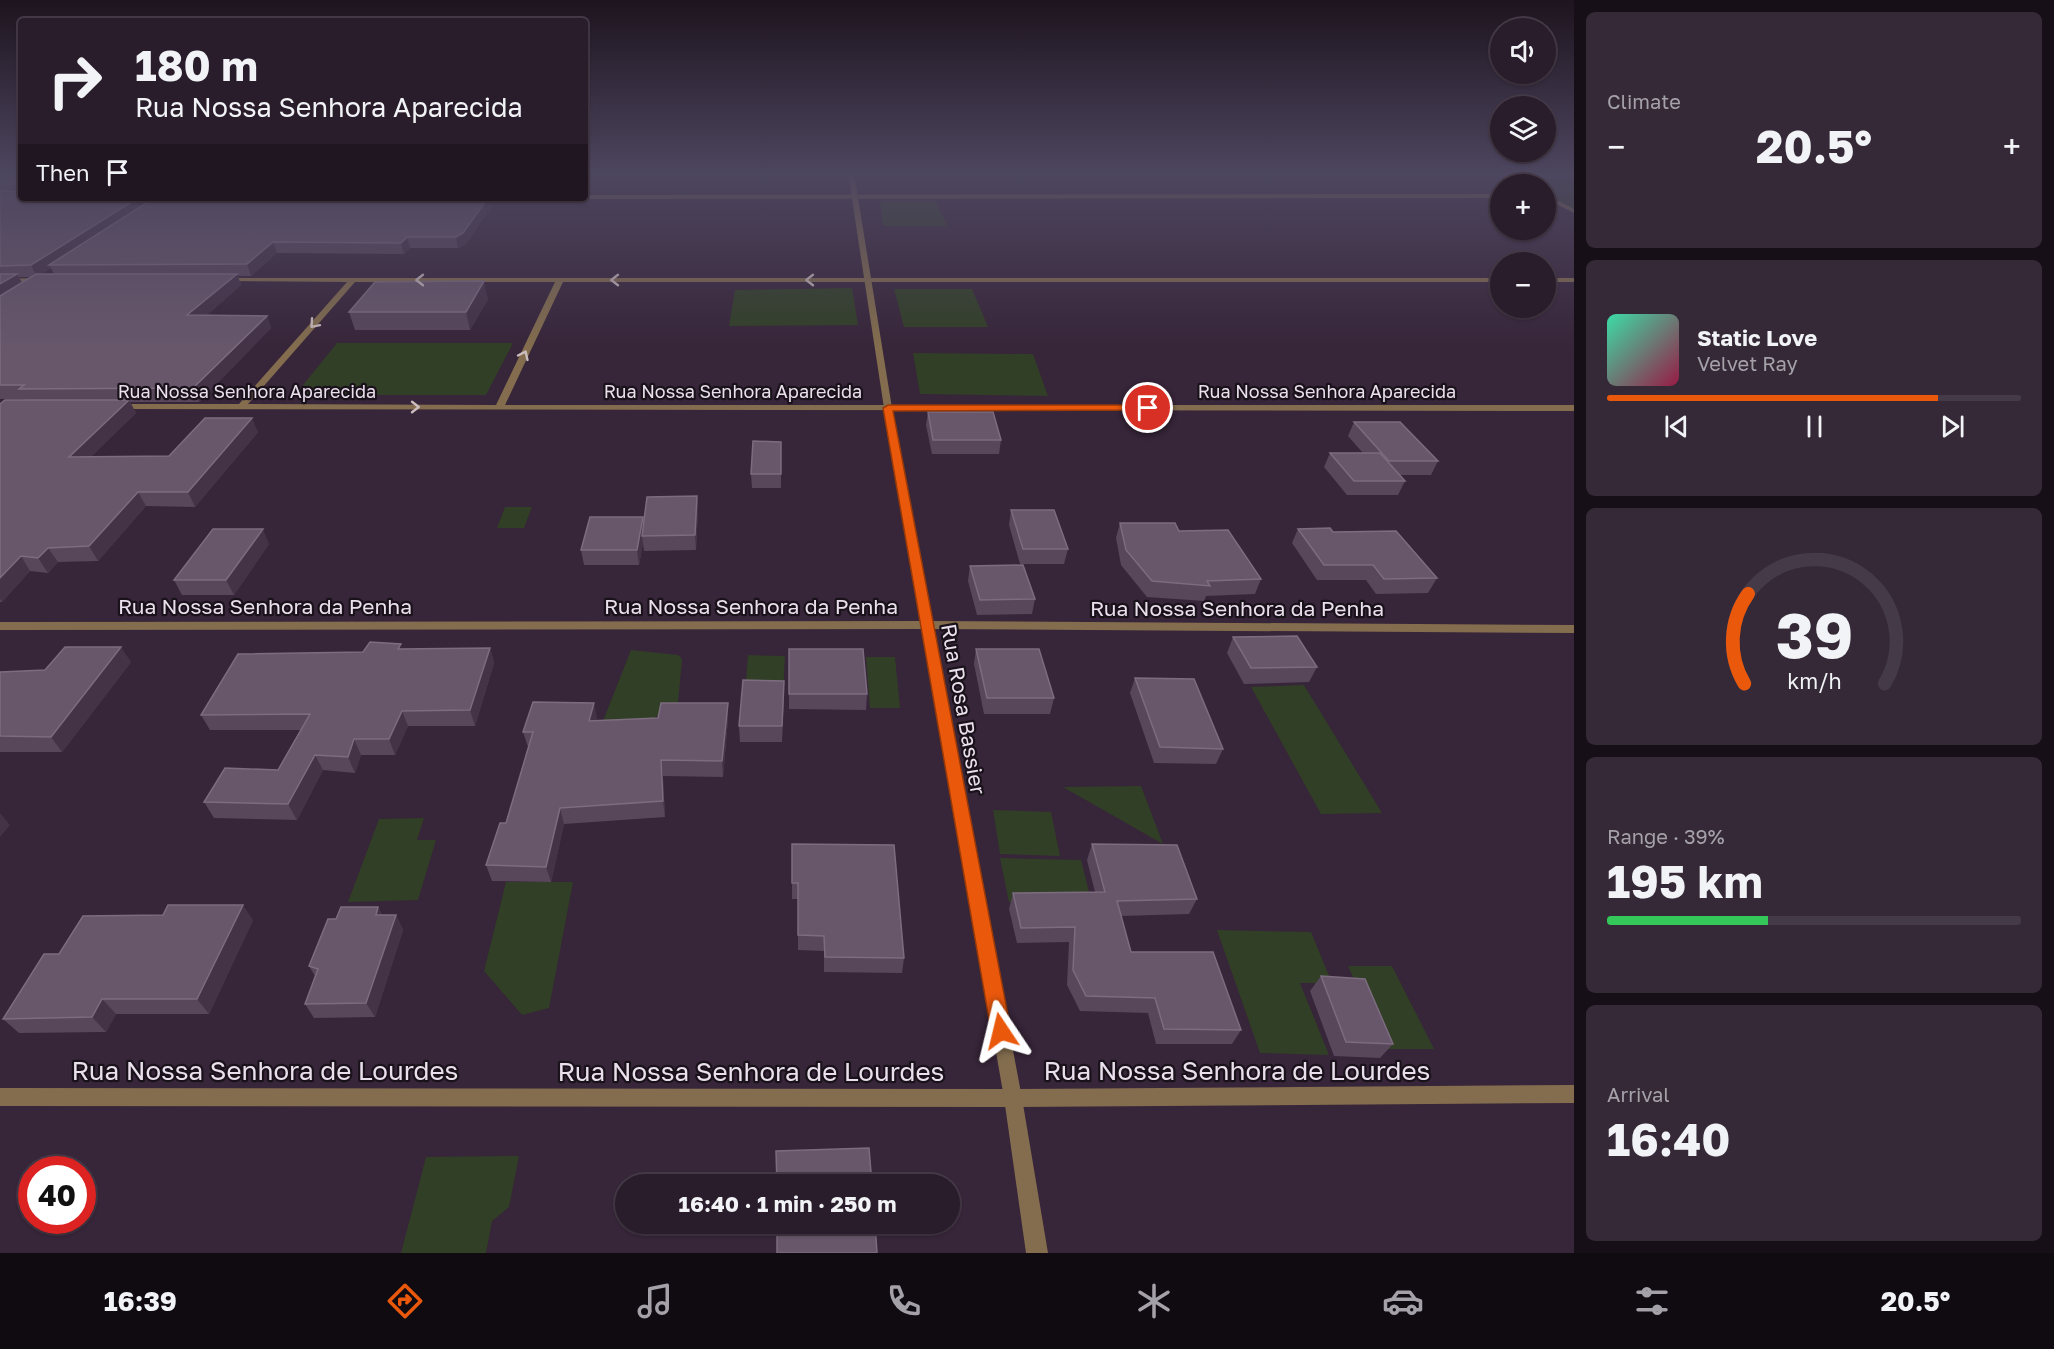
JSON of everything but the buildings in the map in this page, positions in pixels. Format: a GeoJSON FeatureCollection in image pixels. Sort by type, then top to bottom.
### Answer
{"type":"FeatureCollection","features":[{"type":"Feature","properties":{"kind":"street","name":"Rua Rosa Bassier"},"geometry":{"type":"LineString","coordinates":[[860,231],[888,408],[1013,1098],[1037,1253]]}},
{"type":"Feature","properties":{"kind":"street"},"geometry":{"type":"LineString","coordinates":[[0,281],[53,280]]}},
{"type":"Feature","properties":{"kind":"street"},"geometry":{"type":"LineString","coordinates":[[209,280],[1490,280]]}},
{"type":"Feature","properties":{"kind":"street"},"geometry":{"type":"LineString","coordinates":[[242,406],[353,280]]}},
{"type":"Feature","properties":{"kind":"street"},"geometry":{"type":"LineString","coordinates":[[499,408],[560,280]]}},
{"type":"Feature","properties":{"kind":"street"},"geometry":{"type":"LineString","coordinates":[[1556,280],[1574,280]]}},
{"type":"Feature","properties":{"kind":"street","name":"Rua Nossa Senhora Aparecida"},"geometry":{"type":"LineString","coordinates":[[104,407],[1574,408]]}},
{"type":"Feature","properties":{"kind":"street","name":"Rua Nossa Senhora da Penha"},"geometry":{"type":"LineString","coordinates":[[0,626],[928,625],[1574,629]]}},
{"type":"Feature","properties":{"kind":"street","name":"Rua Nossa Senhora de Lourdes"},"geometry":{"type":"LineString","coordinates":[[0,1097],[1013,1098],[1574,1094]]}},
{"type":"Feature","properties":{"kind":"green space"},"geometry":{"type":"Polygon","coordinates":[[[852,288],[858,325],[729,326],[735,290],[852,288]]]}},
{"type":"Feature","properties":{"kind":"green space"},"geometry":{"type":"Polygon","coordinates":[[[894,289],[972,289],[988,327],[904,327],[894,289]]]}},
{"type":"Feature","properties":{"kind":"green space"},"geometry":{"type":"Polygon","coordinates":[[[337,343],[513,343],[486,395],[295,395],[337,343]]]}},
{"type":"Feature","properties":{"kind":"green space"},"geometry":{"type":"Polygon","coordinates":[[[913,353],[1033,354],[1048,396],[920,394],[913,353]]]}},
{"type":"Feature","properties":{"kind":"green space"},"geometry":{"type":"Polygon","coordinates":[[[505,507],[532,507],[524,528],[497,528],[505,507]]]}},
{"type":"Feature","properties":{"kind":"green space"},"geometry":{"type":"Polygon","coordinates":[[[631,650],[678,655],[682,659],[677,715],[656,716],[654,730],[601,726],[631,650]]]}},
{"type":"Feature","properties":{"kind":"green space"},"geometry":{"type":"Polygon","coordinates":[[[748,655],[785,656],[783,694],[745,693],[748,655]]]}},
{"type":"Feature","properties":{"kind":"green space"},"geometry":{"type":"Polygon","coordinates":[[[866,657],[895,657],[900,708],[870,708],[866,657]]]}},
{"type":"Feature","properties":{"kind":"green space"},"geometry":{"type":"Polygon","coordinates":[[[1304,685],[1382,813],[1321,814],[1251,687],[1304,685]]]}},
{"type":"Feature","properties":{"kind":"green space"},"geometry":{"type":"Polygon","coordinates":[[[1141,786],[1163,844],[1063,787],[1141,786]]]}},
{"type":"Feature","properties":{"kind":"green space"},"geometry":{"type":"Polygon","coordinates":[[[993,810],[1051,812],[1060,856],[1000,854],[993,810]]]}},
{"type":"Feature","properties":{"kind":"green space"},"geometry":{"type":"Polygon","coordinates":[[[424,818],[417,840],[436,840],[418,900],[348,902],[379,819],[424,818]]]}},
{"type":"Feature","properties":{"kind":"green space"},"geometry":{"type":"Polygon","coordinates":[[[1000,858],[1081,860],[1092,904],[1009,902],[1000,858]]]}},
{"type":"Feature","properties":{"kind":"green space"},"geometry":{"type":"Polygon","coordinates":[[[506,882],[573,882],[549,1008],[522,1015],[484,971],[506,882]]]}},
{"type":"Feature","properties":{"kind":"green space"},"geometry":{"type":"Polygon","coordinates":[[[1217,930],[1311,932],[1332,983],[1300,983],[1329,1055],[1260,1053],[1217,930]]]}},
{"type":"Feature","properties":{"kind":"green space"},"geometry":{"type":"Polygon","coordinates":[[[1348,966],[1392,966],[1434,1049],[1386,1049],[1348,966]]]}},
{"type":"Feature","properties":{"kind":"green space"},"geometry":{"type":"Polygon","coordinates":[[[519,1156],[509,1207],[492,1221],[486,1253],[401,1253],[426,1157],[519,1156]]]}},
{"type":"Feature","properties":{"kind":"route"},"geometry":{"type":"LineString","coordinates":[[1001,1031],[888,408],[1148,408]]}}]}
